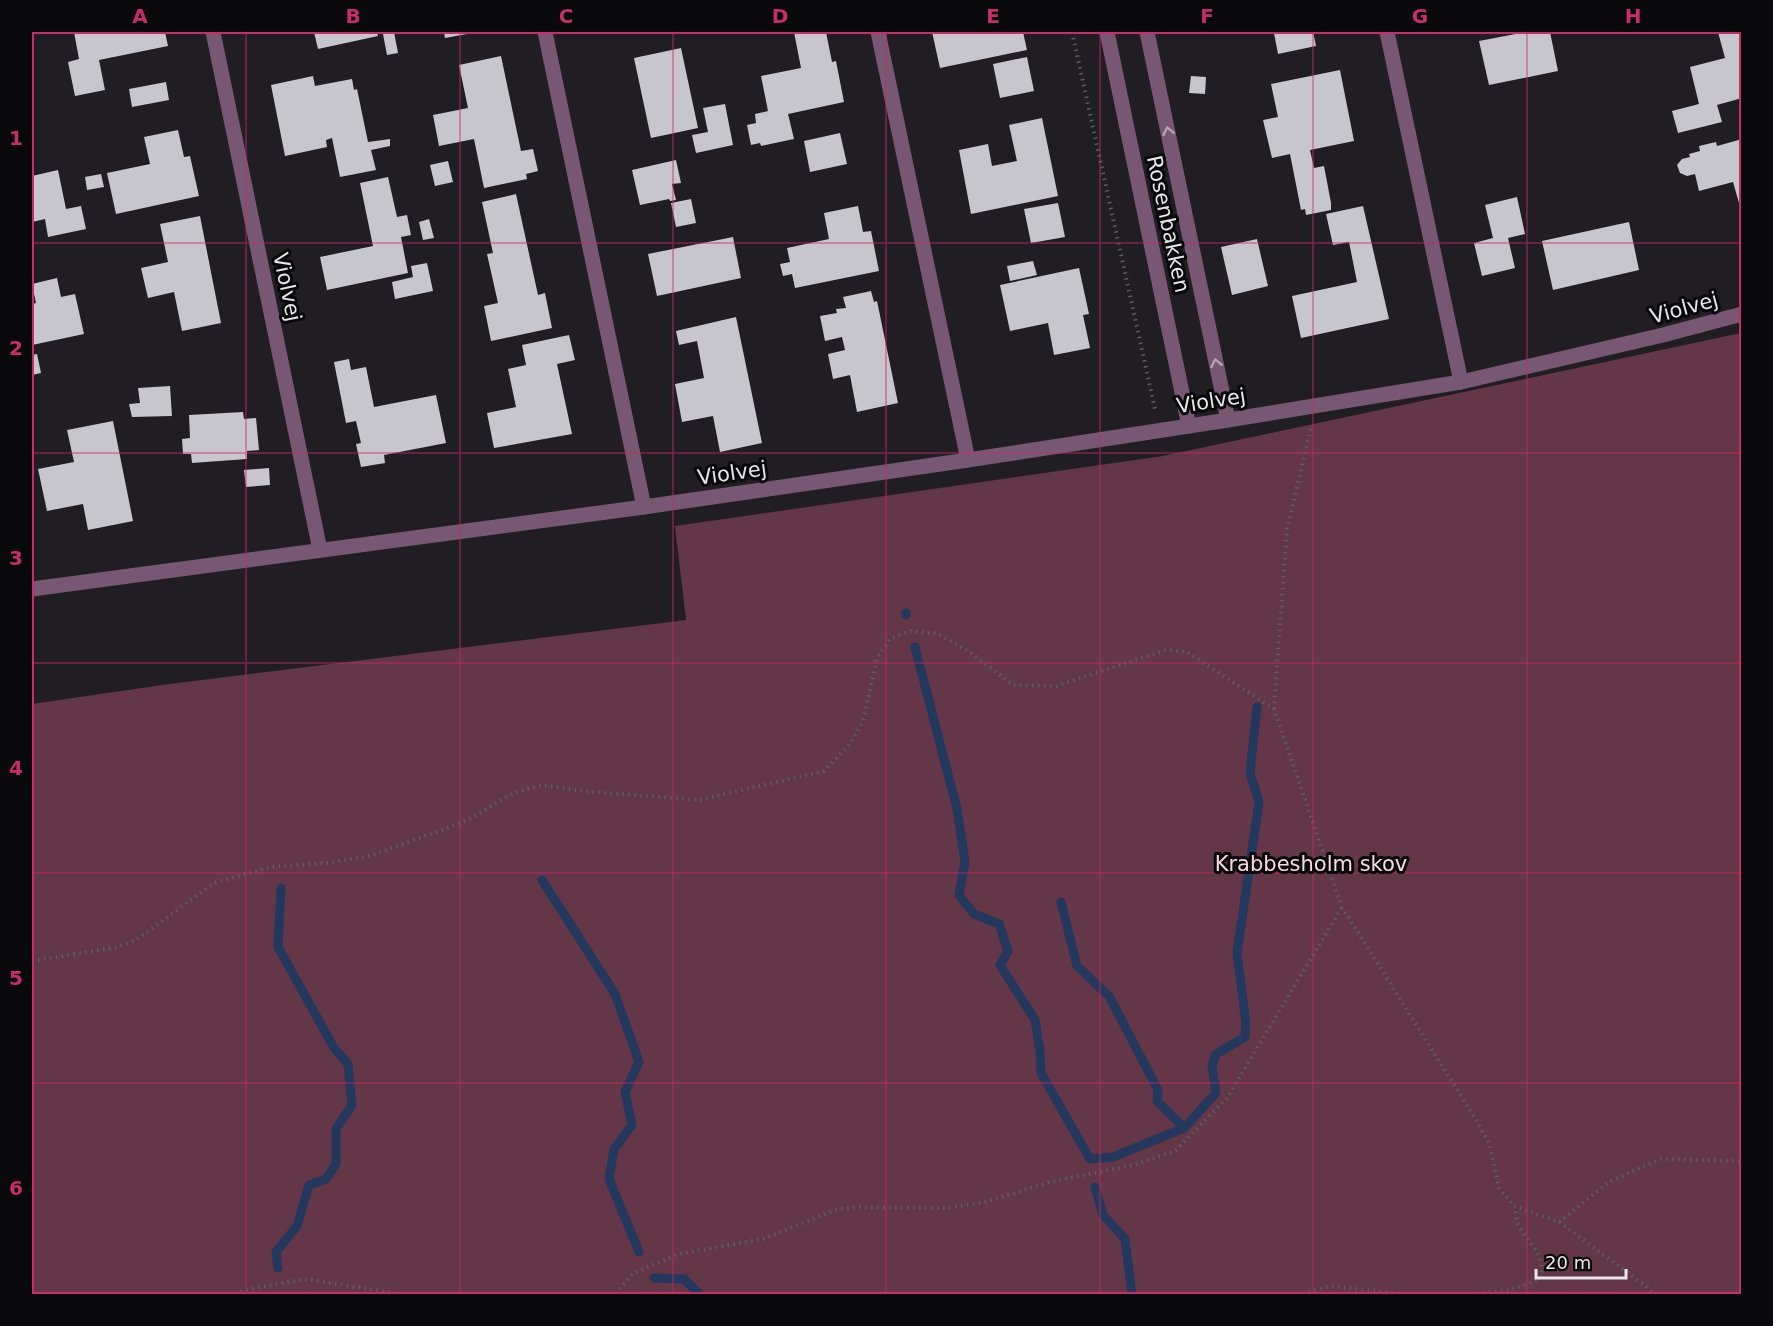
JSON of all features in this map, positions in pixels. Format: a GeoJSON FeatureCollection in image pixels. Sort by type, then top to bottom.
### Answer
{"type":"FeatureCollection","features":[{"type":"Feature","properties":{"kind":"street","name":"Violvej"},"geometry":{"type":"LineString","coordinates":[[213,32],[320,550]]}},
{"type":"Feature","properties":{"kind":"street"},"geometry":{"type":"LineString","coordinates":[[545,32],[644,507]]}},
{"type":"Feature","properties":{"kind":"street"},"geometry":{"type":"LineString","coordinates":[[879,32],[968,460]]}},
{"type":"Feature","properties":{"kind":"street","name":"Rosenbakken"},"geometry":{"type":"LineString","coordinates":[[1107,32],[1189,426]]}},
{"type":"Feature","properties":{"kind":"street"},"geometry":{"type":"LineString","coordinates":[[1147,32],[1228,420]]}},
{"type":"Feature","properties":{"kind":"street"},"geometry":{"type":"LineString","coordinates":[[1387,32],[1461,382]]}},
{"type":"Feature","properties":{"kind":"street","name":"Violvej"},"geometry":{"type":"LineString","coordinates":[[32,589],[644,507],[1228,420],[1461,382],[1663,335],[1742,314]]}},
{"type":"Feature","properties":{"kind":"path"},"geometry":{"type":"LineString","coordinates":[[1072,32],[1159,429]]}},
{"type":"Feature","properties":{"kind":"path"},"geometry":{"type":"LineString","coordinates":[[1317,405],[1287,528],[1274,709],[1342,907],[1478,1123],[1490,1146],[1499,1188],[1514,1206],[1518,1225],[1538,1252],[1543,1270],[1540,1279],[1511,1290],[1471,1294]]}},
{"type":"Feature","properties":{"kind":"path"},"geometry":{"type":"LineString","coordinates":[[32,961],[118,947],[136,940],[214,883],[271,867],[326,863],[370,856],[466,821],[515,792],[542,785],[583,791],[699,800],[824,771],[850,744],[863,721],[877,658],[890,639],[910,631],[938,634],[971,653],[1013,685],[1056,686],[1167,650],[1187,652],[1274,709]]}},
{"type":"Feature","properties":{"kind":"path"},"geometry":{"type":"LineString","coordinates":[[616,1294],[632,1274],[678,1254],[763,1239],[835,1210],[859,1207],[946,1208],[985,1202],[1050,1182],[1134,1165],[1175,1150],[1227,1098],[1342,907]]}},
{"type":"Feature","properties":{"kind":"path"},"geometry":{"type":"LineString","coordinates":[[1559,1222],[1609,1182],[1660,1159],[1742,1161]]}},
{"type":"Feature","properties":{"kind":"path"},"geometry":{"type":"LineString","coordinates":[[1514,1206],[1559,1222],[1646,1286],[1653,1294]]}},
{"type":"Feature","properties":{"kind":"path"},"geometry":{"type":"LineString","coordinates":[[235,1294],[304,1279],[402,1294]]}},
{"type":"Feature","properties":{"kind":"path"},"geometry":{"type":"LineString","coordinates":[[1303,1294],[1330,1286],[1403,1294]]}},
{"type":"Feature","properties":{"kind":"green space","name":"Krabbesholm skov"},"geometry":{"type":"Polygon","coordinates":[[[1741,333],[1741,1294],[32,1294],[32,704],[162,685],[686,620],[675,526],[1163,456],[1741,333]]]}},
{"type":"Feature","properties":{"kind":"building"},"geometry":{"type":"Polygon","coordinates":[[[74,32],[165,32],[168,46],[99,60],[105,90],[75,96],[68,62],[79,59],[74,32]]]}},
{"type":"Feature","properties":{"kind":"building"},"geometry":{"type":"Polygon","coordinates":[[[314,32],[377,32],[378,36],[318,49],[314,32]]]}},
{"type":"Feature","properties":{"kind":"building"},"geometry":{"type":"Polygon","coordinates":[[[394,32],[398,53],[387,55],[383,34],[394,32]]]}},
{"type":"Feature","properties":{"kind":"building"},"geometry":{"type":"Polygon","coordinates":[[[444,32],[472,32],[472,33],[445,38],[444,32]]]}},
{"type":"Feature","properties":{"kind":"building"},"geometry":{"type":"Polygon","coordinates":[[[794,32],[826,32],[832,62],[836,61],[844,102],[788,114],[794,139],[761,146],[760,143],[751,145],[747,125],[756,123],[755,114],[768,111],[761,76],[801,68],[794,32]]]}},
{"type":"Feature","properties":{"kind":"building"},"geometry":{"type":"Polygon","coordinates":[[[932,32],[1023,32],[1027,50],[940,68],[932,32]]]}},
{"type":"Feature","properties":{"kind":"building"},"geometry":{"type":"Polygon","coordinates":[[[1313,32],[1316,46],[1278,54],[1274,33],[1313,32]]]}},
{"type":"Feature","properties":{"kind":"building"},"geometry":{"type":"Polygon","coordinates":[[[1526,32],[1550,32],[1558,71],[1489,85],[1479,41],[1526,32]]]}},
{"type":"Feature","properties":{"kind":"building"},"geometry":{"type":"Polygon","coordinates":[[[1718,32],[1742,32],[1742,98],[1717,105],[1722,122],[1678,133],[1672,111],[1699,104],[1690,67],[1725,58],[1718,32]]]}},
{"type":"Feature","properties":{"kind":"building"},"geometry":{"type":"Polygon","coordinates":[[[681,48],[698,128],[651,138],[634,58],[681,48]]]}},
{"type":"Feature","properties":{"kind":"building"},"geometry":{"type":"Polygon","coordinates":[[[501,56],[521,151],[533,149],[538,171],[526,174],[527,179],[484,188],[474,139],[439,146],[433,115],[468,108],[459,65],[501,56]]]}},
{"type":"Feature","properties":{"kind":"building"},"geometry":{"type":"Polygon","coordinates":[[[1027,57],[1034,91],[1000,98],[993,64],[1027,57]]]}},
{"type":"Feature","properties":{"kind":"building"},"geometry":{"type":"Polygon","coordinates":[[[1340,70],[1354,141],[1310,150],[1314,168],[1324,166],[1331,210],[1306,215],[1305,209],[1301,210],[1290,154],[1272,158],[1263,120],[1278,117],[1271,84],[1340,70]]]}},
{"type":"Feature","properties":{"kind":"building"},"geometry":{"type":"Polygon","coordinates":[[[313,76],[315,86],[352,79],[354,90],[357,89],[368,142],[390,139],[390,146],[371,150],[376,170],[340,177],[332,138],[326,140],[327,147],[285,156],[271,85],[313,76]]]}},
{"type":"Feature","properties":{"kind":"building"},"geometry":{"type":"Polygon","coordinates":[[[1191,76],[1206,77],[1205,94],[1189,93],[1191,76]]]}},
{"type":"Feature","properties":{"kind":"building"},"geometry":{"type":"Polygon","coordinates":[[[166,82],[169,100],[132,107],[129,89],[166,82]]]}},
{"type":"Feature","properties":{"kind":"building"},"geometry":{"type":"Polygon","coordinates":[[[725,104],[733,145],[696,153],[692,135],[708,132],[703,108],[725,104]]]}},
{"type":"Feature","properties":{"kind":"building"},"geometry":{"type":"Polygon","coordinates":[[[1042,118],[1058,196],[971,214],[959,150],[988,144],[992,166],[1017,161],[1009,125],[1042,118]]]}},
{"type":"Feature","properties":{"kind":"building"},"geometry":{"type":"Polygon","coordinates":[[[178,130],[184,157],[190,156],[199,196],[116,214],[107,173],[150,164],[144,137],[178,130]]]}},
{"type":"Feature","properties":{"kind":"building"},"geometry":{"type":"Polygon","coordinates":[[[840,133],[847,164],[810,172],[804,141],[840,133]]]}},
{"type":"Feature","properties":{"kind":"building"},"geometry":{"type":"Polygon","coordinates":[[[1742,139],[1741,210],[1733,182],[1699,191],[1695,174],[1687,176],[1680,173],[1677,165],[1682,159],[1690,157],[1689,154],[1700,151],[1699,146],[1716,142],[1717,146],[1742,139]]]}},
{"type":"Feature","properties":{"kind":"building"},"geometry":{"type":"Polygon","coordinates":[[[676,160],[681,183],[672,184],[676,200],[670,201],[669,199],[640,205],[632,170],[676,160]]]}},
{"type":"Feature","properties":{"kind":"building"},"geometry":{"type":"Polygon","coordinates":[[[448,161],[453,182],[435,186],[430,165],[448,161]]]}},
{"type":"Feature","properties":{"kind":"building"},"geometry":{"type":"Polygon","coordinates":[[[58,170],[66,209],[81,206],[86,229],[48,237],[45,219],[32,222],[32,176],[58,170]]]}},
{"type":"Feature","properties":{"kind":"building"},"geometry":{"type":"Polygon","coordinates":[[[101,174],[104,187],[87,190],[85,177],[101,174]]]}},
{"type":"Feature","properties":{"kind":"building"},"geometry":{"type":"Polygon","coordinates":[[[388,177],[397,217],[407,215],[411,235],[401,237],[408,273],[327,290],[320,257],[373,246],[360,183],[388,177]]]}},
{"type":"Feature","properties":{"kind":"building"},"geometry":{"type":"Polygon","coordinates":[[[516,194],[538,295],[545,293],[552,328],[491,341],[484,306],[498,303],[487,254],[493,253],[482,202],[516,194]]]}},
{"type":"Feature","properties":{"kind":"building"},"geometry":{"type":"Polygon","coordinates":[[[1517,197],[1525,234],[1508,238],[1515,268],[1482,276],[1474,243],[1493,238],[1485,205],[1517,197]]]}},
{"type":"Feature","properties":{"kind":"building"},"geometry":{"type":"Polygon","coordinates":[[[691,199],[696,223],[676,227],[671,203],[691,199]]]}},
{"type":"Feature","properties":{"kind":"building"},"geometry":{"type":"Polygon","coordinates":[[[1058,203],[1065,237],[1031,243],[1024,209],[1058,203]]]}},
{"type":"Feature","properties":{"kind":"building"},"geometry":{"type":"Polygon","coordinates":[[[858,206],[863,232],[871,231],[879,271],[795,288],[792,274],[783,276],[780,264],[790,262],[787,248],[829,239],[824,213],[858,206]]]}},
{"type":"Feature","properties":{"kind":"building"},"geometry":{"type":"Polygon","coordinates":[[[1363,206],[1389,319],[1301,338],[1292,296],[1357,282],[1349,242],[1333,245],[1326,214],[1363,206]]]}},
{"type":"Feature","properties":{"kind":"building"},"geometry":{"type":"Polygon","coordinates":[[[200,216],[221,323],[182,331],[174,292],[148,298],[141,268],[168,262],[160,224],[200,216]]]}},
{"type":"Feature","properties":{"kind":"building"},"geometry":{"type":"Polygon","coordinates":[[[429,219],[434,238],[423,240],[419,222],[429,219]]]}},
{"type":"Feature","properties":{"kind":"building"},"geometry":{"type":"Polygon","coordinates":[[[1629,222],[1639,270],[1553,290],[1542,241],[1629,222]]]}},
{"type":"Feature","properties":{"kind":"building"},"geometry":{"type":"Polygon","coordinates":[[[733,237],[741,278],[657,296],[648,254],[733,237]]]}},
{"type":"Feature","properties":{"kind":"building"},"geometry":{"type":"Polygon","coordinates":[[[1257,239],[1268,286],[1232,295],[1221,247],[1257,239]]]}},
{"type":"Feature","properties":{"kind":"building"},"geometry":{"type":"Polygon","coordinates":[[[1033,261],[1037,275],[1010,281],[1007,266],[1033,261]]]}},
{"type":"Feature","properties":{"kind":"building"},"geometry":{"type":"Polygon","coordinates":[[[427,263],[433,291],[395,299],[392,282],[413,277],[411,266],[427,263]]]}},
{"type":"Feature","properties":{"kind":"building"},"geometry":{"type":"Polygon","coordinates":[[[1079,268],[1089,314],[1083,315],[1090,348],[1054,355],[1048,323],[1010,331],[1000,285],[1079,268]]]}},
{"type":"Feature","properties":{"kind":"building"},"geometry":{"type":"Polygon","coordinates":[[[57,278],[61,297],[75,294],[84,334],[32,345],[32,304],[36,303],[32,284],[57,278]]]}},
{"type":"Feature","properties":{"kind":"building"},"geometry":{"type":"Polygon","coordinates":[[[871,291],[874,302],[877,301],[898,403],[857,412],[850,375],[833,379],[828,354],[845,350],[842,337],[825,341],[820,316],[837,313],[836,309],[846,308],[843,297],[871,291]]]}},
{"type":"Feature","properties":{"kind":"building"},"geometry":{"type":"Polygon","coordinates":[[[736,317],[762,443],[720,452],[713,416],[682,422],[675,384],[704,378],[697,341],[679,345],[676,331],[736,317]]]}},
{"type":"Feature","properties":{"kind":"building"},"geometry":{"type":"Polygon","coordinates":[[[569,335],[575,360],[557,364],[572,434],[494,448],[487,413],[516,407],[508,369],[526,365],[522,345],[569,335]]]}},
{"type":"Feature","properties":{"kind":"building"},"geometry":{"type":"Polygon","coordinates":[[[37,354],[41,373],[32,375],[32,355],[37,354]]]}},
{"type":"Feature","properties":{"kind":"building"},"geometry":{"type":"Polygon","coordinates":[[[349,359],[351,370],[366,367],[374,407],[436,395],[446,443],[384,455],[385,463],[361,467],[356,444],[361,443],[356,421],[346,423],[334,362],[349,359]]]}},
{"type":"Feature","properties":{"kind":"building"},"geometry":{"type":"Polygon","coordinates":[[[170,386],[172,416],[132,417],[129,404],[140,403],[138,388],[170,386]]]}},
{"type":"Feature","properties":{"kind":"building"},"geometry":{"type":"Polygon","coordinates":[[[243,412],[244,419],[256,418],[259,450],[247,451],[247,459],[192,463],[191,454],[183,454],[182,439],[190,438],[189,415],[243,412]]]}},
{"type":"Feature","properties":{"kind":"building"},"geometry":{"type":"Polygon","coordinates":[[[113,421],[133,521],[88,530],[83,504],[47,511],[38,469],[74,462],[67,430],[113,421]]]}},
{"type":"Feature","properties":{"kind":"building"},"geometry":{"type":"Polygon","coordinates":[[[269,468],[270,485],[246,487],[244,470],[269,468]]]}},
{"type":"Feature","properties":{"kind":"waterway"},"geometry":{"type":"LineString","coordinates":[[915,647],[957,809],[965,862],[959,895],[974,914],[999,924],[1008,951],[1000,965],[1035,1020],[1041,1073],[1090,1159],[1113,1157],[1184,1128],[1216,1093],[1212,1065],[1216,1054],[1245,1037],[1246,1024],[1237,953],[1259,802],[1250,773],[1257,707]]}},
{"type":"Feature","properties":{"kind":"waterway"},"geometry":{"type":"LineString","coordinates":[[542,880],[615,994],[639,1062],[625,1092],[632,1125],[614,1149],[609,1179],[639,1252]]}},
{"type":"Feature","properties":{"kind":"waterway"},"geometry":{"type":"LineString","coordinates":[[278,1268],[276,1252],[297,1226],[309,1185],[326,1179],[336,1164],[336,1129],[352,1105],[348,1064],[334,1048],[278,947],[281,888]]}},
{"type":"Feature","properties":{"kind":"waterway"},"geometry":{"type":"LineString","coordinates":[[1061,902],[1077,966],[1109,996],[1158,1090],[1157,1101],[1184,1128]]}},
{"type":"Feature","properties":{"kind":"waterway"},"geometry":{"type":"LineString","coordinates":[[1095,1187],[1103,1215],[1125,1239],[1132,1294]]}},
{"type":"Feature","properties":{"kind":"waterway"},"geometry":{"type":"LineString","coordinates":[[654,1278],[684,1279],[699,1294]]}}]}
